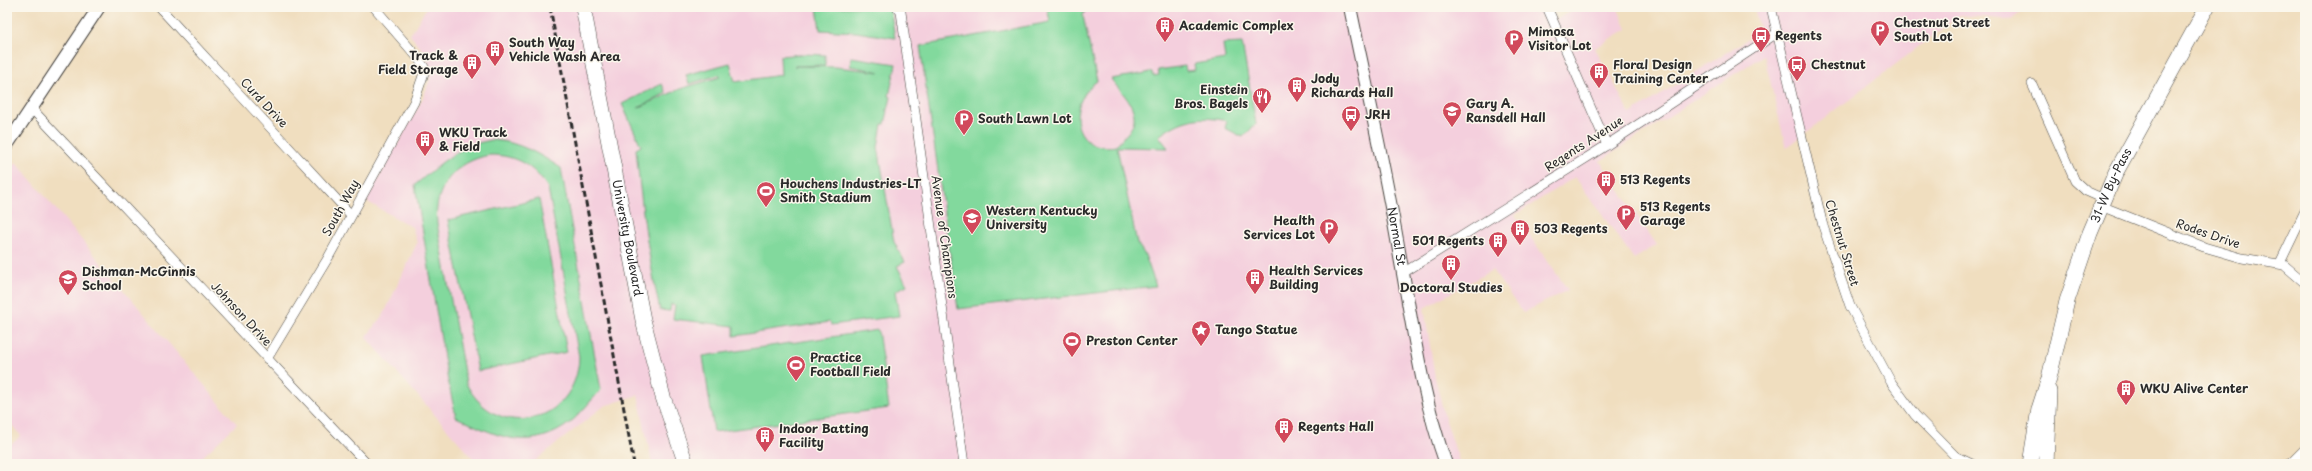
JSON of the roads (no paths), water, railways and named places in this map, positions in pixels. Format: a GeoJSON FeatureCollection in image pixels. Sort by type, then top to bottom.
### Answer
{"type":"FeatureCollection","features":[{"type":"Feature","properties":{"kind":"main road","name":"University Boulevard"},"geometry":{"type":"LineString","coordinates":[[583,7],[643,320],[662,397],[686,464]]}},
{"type":"Feature","properties":{"kind":"main road","name":"31-W By-Pass"},"geometry":{"type":"LineString","coordinates":[[2030,464],[2039,409],[2049,378],[2072,282],[2102,202],[2134,139],[2206,7]]}},
{"type":"Feature","properties":{"kind":"main road","name":"31-W By-Pass"},"geometry":{"type":"LineString","coordinates":[[2046,464],[2049,378]]}},
{"type":"Feature","properties":{"kind":"street"},"geometry":{"type":"LineString","coordinates":[[7,145],[99,7]]}},
{"type":"Feature","properties":{"kind":"street","name":"Curd Drive"},"geometry":{"type":"LineString","coordinates":[[159,7],[351,216]]}},
{"type":"Feature","properties":{"kind":"street","name":"South Way"},"geometry":{"type":"LineString","coordinates":[[267,359],[351,216],[414,102],[424,77],[422,64],[374,7]]}},
{"type":"Feature","properties":{"kind":"street","name":"Normal St"},"geometry":{"type":"LineString","coordinates":[[1350,7],[1364,65],[1403,273],[1417,357],[1432,419],[1446,464]]}},
{"type":"Feature","properties":{"kind":"street"},"geometry":{"type":"LineString","coordinates":[[1547,7],[1607,145]]}},
{"type":"Feature","properties":{"kind":"street","name":"Chestnut Street"},"geometry":{"type":"LineString","coordinates":[[1771,7],[1823,226],[1850,306],[1891,382],[1915,415],[1956,460],[1972,464]]}},
{"type":"Feature","properties":{"kind":"street","name":"Avenue of Champions"},"geometry":{"type":"LineString","coordinates":[[901,9],[964,464]]}},
{"type":"Feature","properties":{"kind":"street","name":"Regents Avenue"},"geometry":{"type":"LineString","coordinates":[[1403,273],[1607,145],[1777,33]]}},
{"type":"Feature","properties":{"kind":"street","name":"Rodes Drive"},"geometry":{"type":"LineString","coordinates":[[2032,84],[2075,180],[2086,191],[2102,202],[2204,247],[2242,258],[2280,264],[2291,269],[2305,283]]}},
{"type":"Feature","properties":{"kind":"street","name":"Johnson Drive"},"geometry":{"type":"LineString","coordinates":[[32,109],[367,464]]}},
{"type":"Feature","properties":{"kind":"street"},"geometry":{"type":"LineString","coordinates":[[2280,264],[2305,211]]}},
{"type":"Feature","properties":{"kind":"street"},"geometry":{"type":"LineString","coordinates":[[2290,464],[2305,449]]}},
{"type":"Feature","properties":{"kind":"railway"},"geometry":{"type":"LineString","coordinates":[[550,7],[634,464]]}},
{"type":"Feature","properties":{"kind":"place","name":"Academic Complex"},"geometry":{"type":"Point","coordinates":[1165,43]}},
{"type":"Feature","properties":{"kind":"place","name":"Chestnut Street South Lot"},"geometry":{"type":"Point","coordinates":[1880,47]}},
{"type":"Feature","properties":{"kind":"place","name":"Regents"},"geometry":{"type":"Point","coordinates":[1761,53]}},
{"type":"Feature","properties":{"kind":"place","name":"Mimosa Visitor Lot"},"geometry":{"type":"Point","coordinates":[1514,56]}},
{"type":"Feature","properties":{"kind":"place","name":"South Way Vehicle Wash Area"},"geometry":{"type":"Point","coordinates":[495,67]}},
{"type":"Feature","properties":{"kind":"place","name":"Track & Field Storage"},"geometry":{"type":"Point","coordinates":[472,80]}},
{"type":"Feature","properties":{"kind":"place","name":"Chestnut"},"geometry":{"type":"Point","coordinates":[1797,82]}},
{"type":"Feature","properties":{"kind":"place","name":"Floral Design Training Center"},"geometry":{"type":"Point","coordinates":[1599,89]}},
{"type":"Feature","properties":{"kind":"place","name":"Jody Richards Hall"},"geometry":{"type":"Point","coordinates":[1297,103]}},
{"type":"Feature","properties":{"kind":"place","name":"Einstein Bros. Bagels"},"geometry":{"type":"Point","coordinates":[1262,114]}},
{"type":"Feature","properties":{"kind":"place","name":"Gary A. Ransdell Hall"},"geometry":{"type":"Point","coordinates":[1452,128]}},
{"type":"Feature","properties":{"kind":"place","name":"JRH"},"geometry":{"type":"Point","coordinates":[1351,132]}},
{"type":"Feature","properties":{"kind":"place","name":"South Lawn Lot"},"geometry":{"type":"Point","coordinates":[964,136]}},
{"type":"Feature","properties":{"kind":"place","name":"WKU Track & Field"},"geometry":{"type":"Point","coordinates":[425,157]}},
{"type":"Feature","properties":{"kind":"place","name":"513 Regents"},"geometry":{"type":"Point","coordinates":[1606,197]}},
{"type":"Feature","properties":{"kind":"place","name":"Houchens Industries-LT Smith Stadium"},"geometry":{"type":"Point","coordinates":[766,208]}},
{"type":"Feature","properties":{"kind":"place","name":"513 Regents Garage"},"geometry":{"type":"Point","coordinates":[1626,231]}},
{"type":"Feature","properties":{"kind":"place","name":"Western Kentucky University"},"geometry":{"type":"Point","coordinates":[972,235]}},
{"type":"Feature","properties":{"kind":"place","name":"Health Services Lot"},"geometry":{"type":"Point","coordinates":[1329,245]}},
{"type":"Feature","properties":{"kind":"place","name":"503 Regents"},"geometry":{"type":"Point","coordinates":[1520,246]}},
{"type":"Feature","properties":{"kind":"place","name":"501 Regents"},"geometry":{"type":"Point","coordinates":[1498,258]}},
{"type":"Feature","properties":{"kind":"place","name":"Doctoral Studies"},"geometry":{"type":"Point","coordinates":[1451,281]}},
{"type":"Feature","properties":{"kind":"place","name":"Health Services Building"},"geometry":{"type":"Point","coordinates":[1255,295]}},
{"type":"Feature","properties":{"kind":"place","name":"Dishman-McGinnis School"},"geometry":{"type":"Point","coordinates":[68,296]}},
{"type":"Feature","properties":{"kind":"place","name":"Tango Statue"},"geometry":{"type":"Point","coordinates":[1201,347]}},
{"type":"Feature","properties":{"kind":"place","name":"Preston Center"},"geometry":{"type":"Point","coordinates":[1072,358]}},
{"type":"Feature","properties":{"kind":"place","name":"Practice Football Field"},"geometry":{"type":"Point","coordinates":[796,382]}},
{"type":"Feature","properties":{"kind":"place","name":"WKU Alive Center"},"geometry":{"type":"Point","coordinates":[2126,406]}},
{"type":"Feature","properties":{"kind":"place","name":"Regents Hall"},"geometry":{"type":"Point","coordinates":[1284,444]}},
{"type":"Feature","properties":{"kind":"place","name":"Indoor Batting Facility"},"geometry":{"type":"Point","coordinates":[765,453]}}]}
